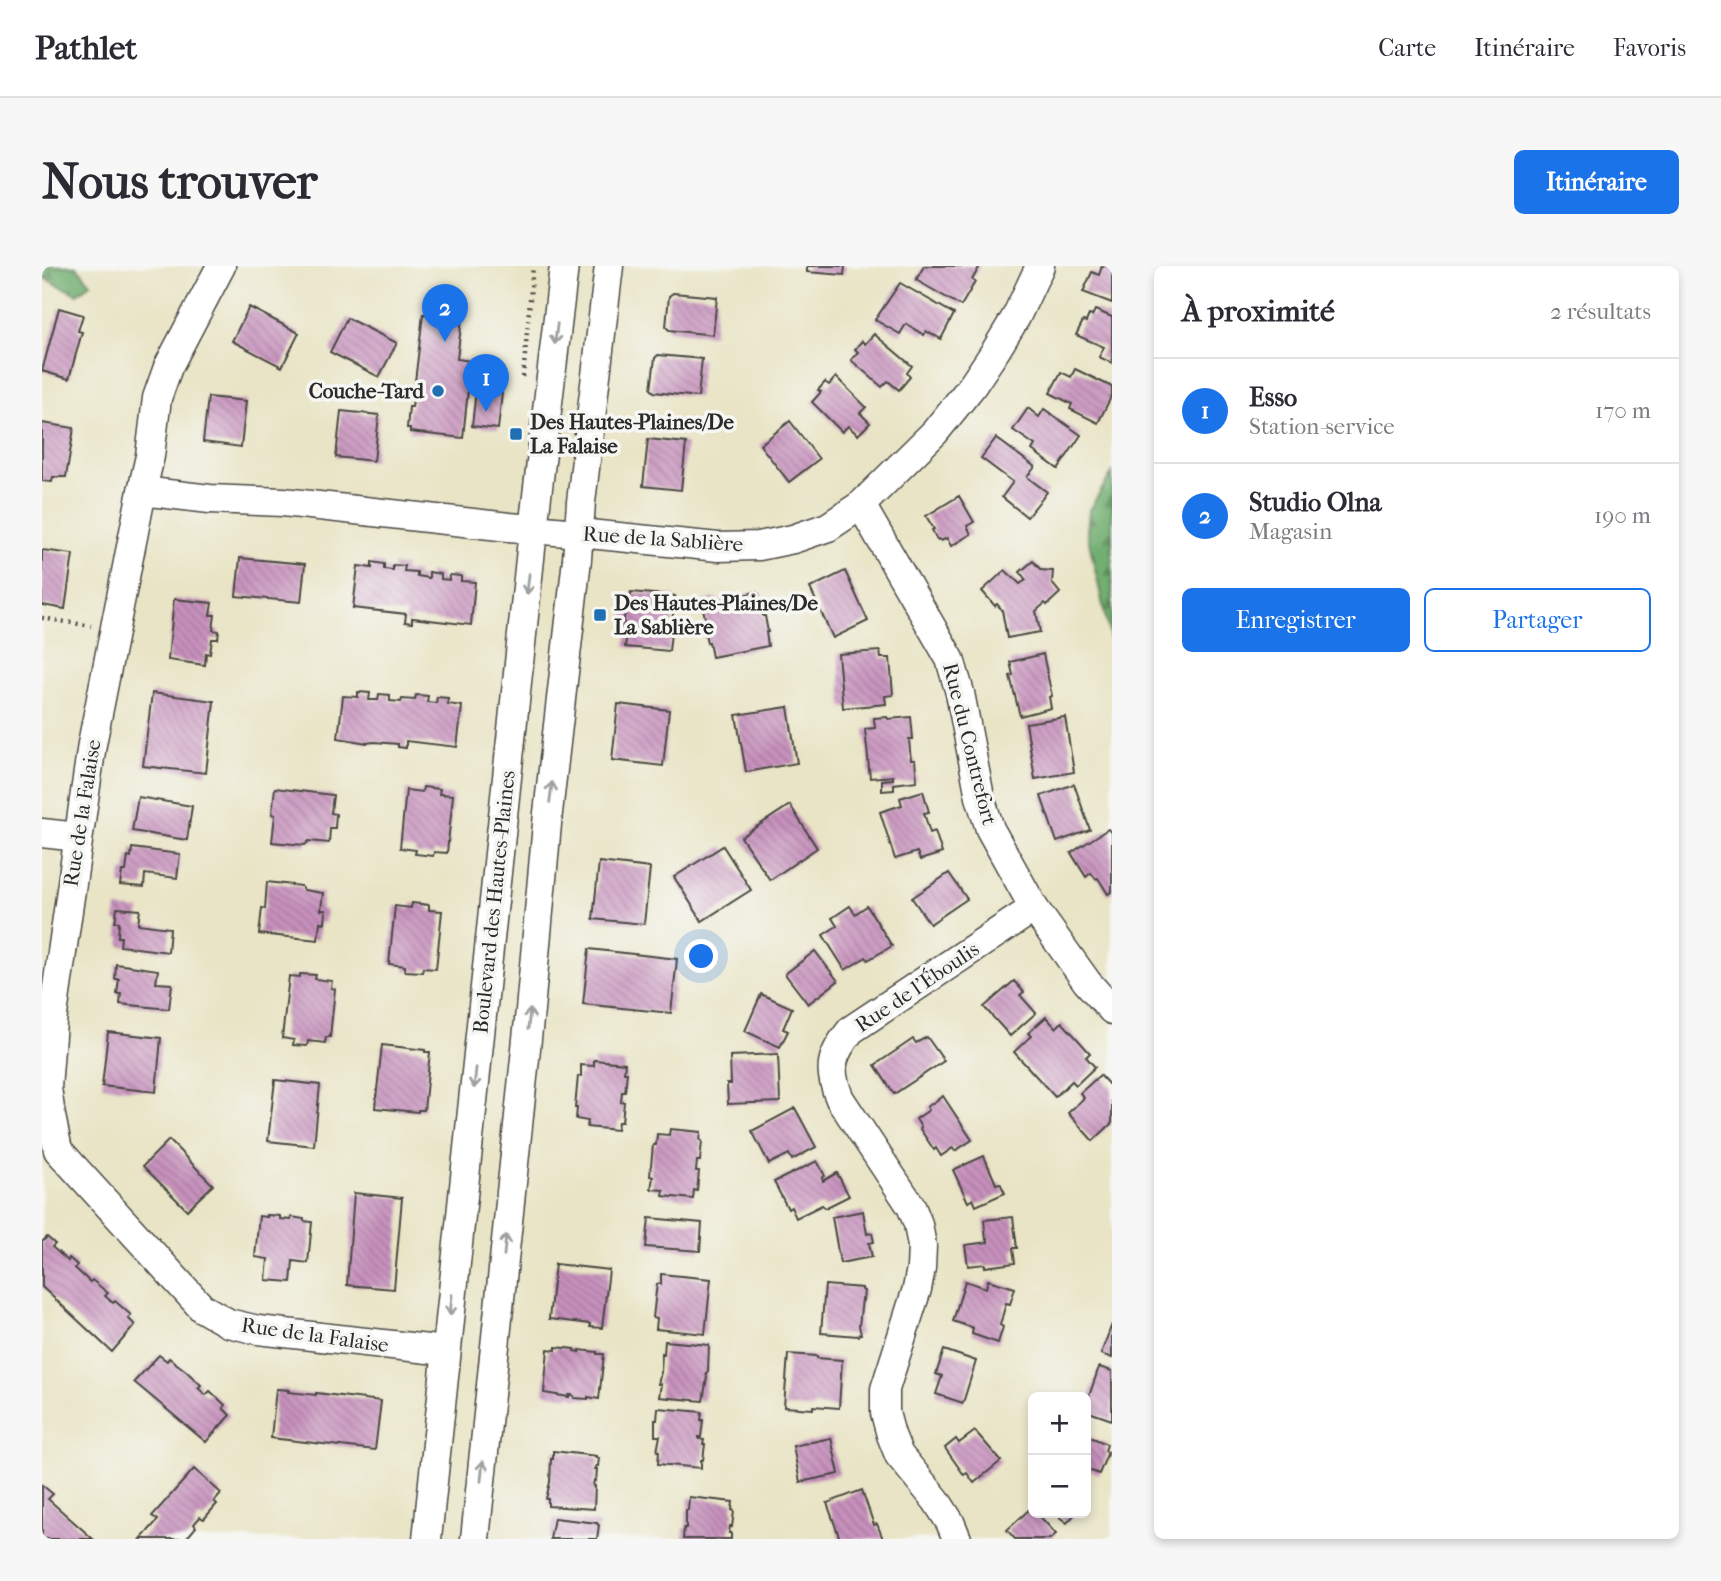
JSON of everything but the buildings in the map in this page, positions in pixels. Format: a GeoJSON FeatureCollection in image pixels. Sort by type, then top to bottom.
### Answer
{"type":"FeatureCollection","features":[{"type":"Feature","properties":{"kind":"street","name":"Rue de la Falaise"},"geometry":{"type":"LineString","coordinates":[[221,266],[167,367],[157,398],[150,456],[92,744],[78,837],[48,1060],[50,1149],[202,1307],[228,1323],[258,1331],[446,1351]]}},
{"type":"Feature","properties":{"kind":"street","name":"Boulevard des Hautes-Plaines"},"geometry":{"type":"LineString","coordinates":[[427,1539],[533,530],[564,266]]}},
{"type":"Feature","properties":{"kind":"street"},"geometry":{"type":"LineString","coordinates":[[475,1539],[548,813],[609,266]]}},
{"type":"Feature","properties":{"kind":"street","name":"Rue de la Sablière"},"geometry":{"type":"LineString","coordinates":[[533,530],[718,547],[759,546],[793,539],[828,527],[861,505],[935,432],[972,386],[1016,317],[1040,266]]}},
{"type":"Feature","properties":{"kind":"street"},"geometry":{"type":"LineString","coordinates":[[142,491],[210,499],[282,502],[533,530]]}},
{"type":"Feature","properties":{"kind":"street","name":"Rue du Contrefort"},"geometry":{"type":"LineString","coordinates":[[861,505],[950,659],[960,693],[979,797],[990,829],[1034,908],[1087,982],[1112,1010]]}},
{"type":"Feature","properties":{"kind":"street"},"geometry":{"type":"LineString","coordinates":[[42,834],[78,837]]}},
{"type":"Feature","properties":{"kind":"street","name":"Rue de l'Éboulis"},"geometry":{"type":"LineString","coordinates":[[957,1539],[936,1500],[899,1455],[885,1413],[885,1389],[917,1289],[921,1268],[922,1246],[918,1224],[911,1206],[840,1099],[832,1081],[833,1062],[839,1044],[851,1030],[1034,908]]}},
{"type":"Feature","properties":{"kind":"path"},"geometry":{"type":"LineString","coordinates":[[525,351],[533,266]]}},
{"type":"Feature","properties":{"kind":"path"},"geometry":{"type":"LineString","coordinates":[[42,618],[92,626]]}},
{"type":"Feature","properties":{"kind":"green space"},"geometry":{"type":"Polygon","coordinates":[[[42,266],[76,266],[91,283],[77,294],[42,277],[42,266]]]}},
{"type":"Feature","properties":{"kind":"green space"},"geometry":{"type":"Polygon","coordinates":[[[1112,473],[1112,647],[1087,532],[1089,510],[1112,473]]]}},
{"type":"Feature","properties":{"kind":"place","name":"Studio Olna"},"geometry":{"type":"Point","coordinates":[445,342]}},
{"type":"Feature","properties":{"kind":"place","name":"Couche-Tard"},"geometry":{"type":"Point","coordinates":[438,391]}},
{"type":"Feature","properties":{"kind":"place","name":"Esso"},"geometry":{"type":"Point","coordinates":[486,412]}},
{"type":"Feature","properties":{"kind":"place","name":"Des Hautes-Plaines/De La Falaise"},"geometry":{"type":"Point","coordinates":[516,434]}},
{"type":"Feature","properties":{"kind":"place","name":"Des Hautes-Plaines/De La Sablière"},"geometry":{"type":"Point","coordinates":[600,615]}}]}
